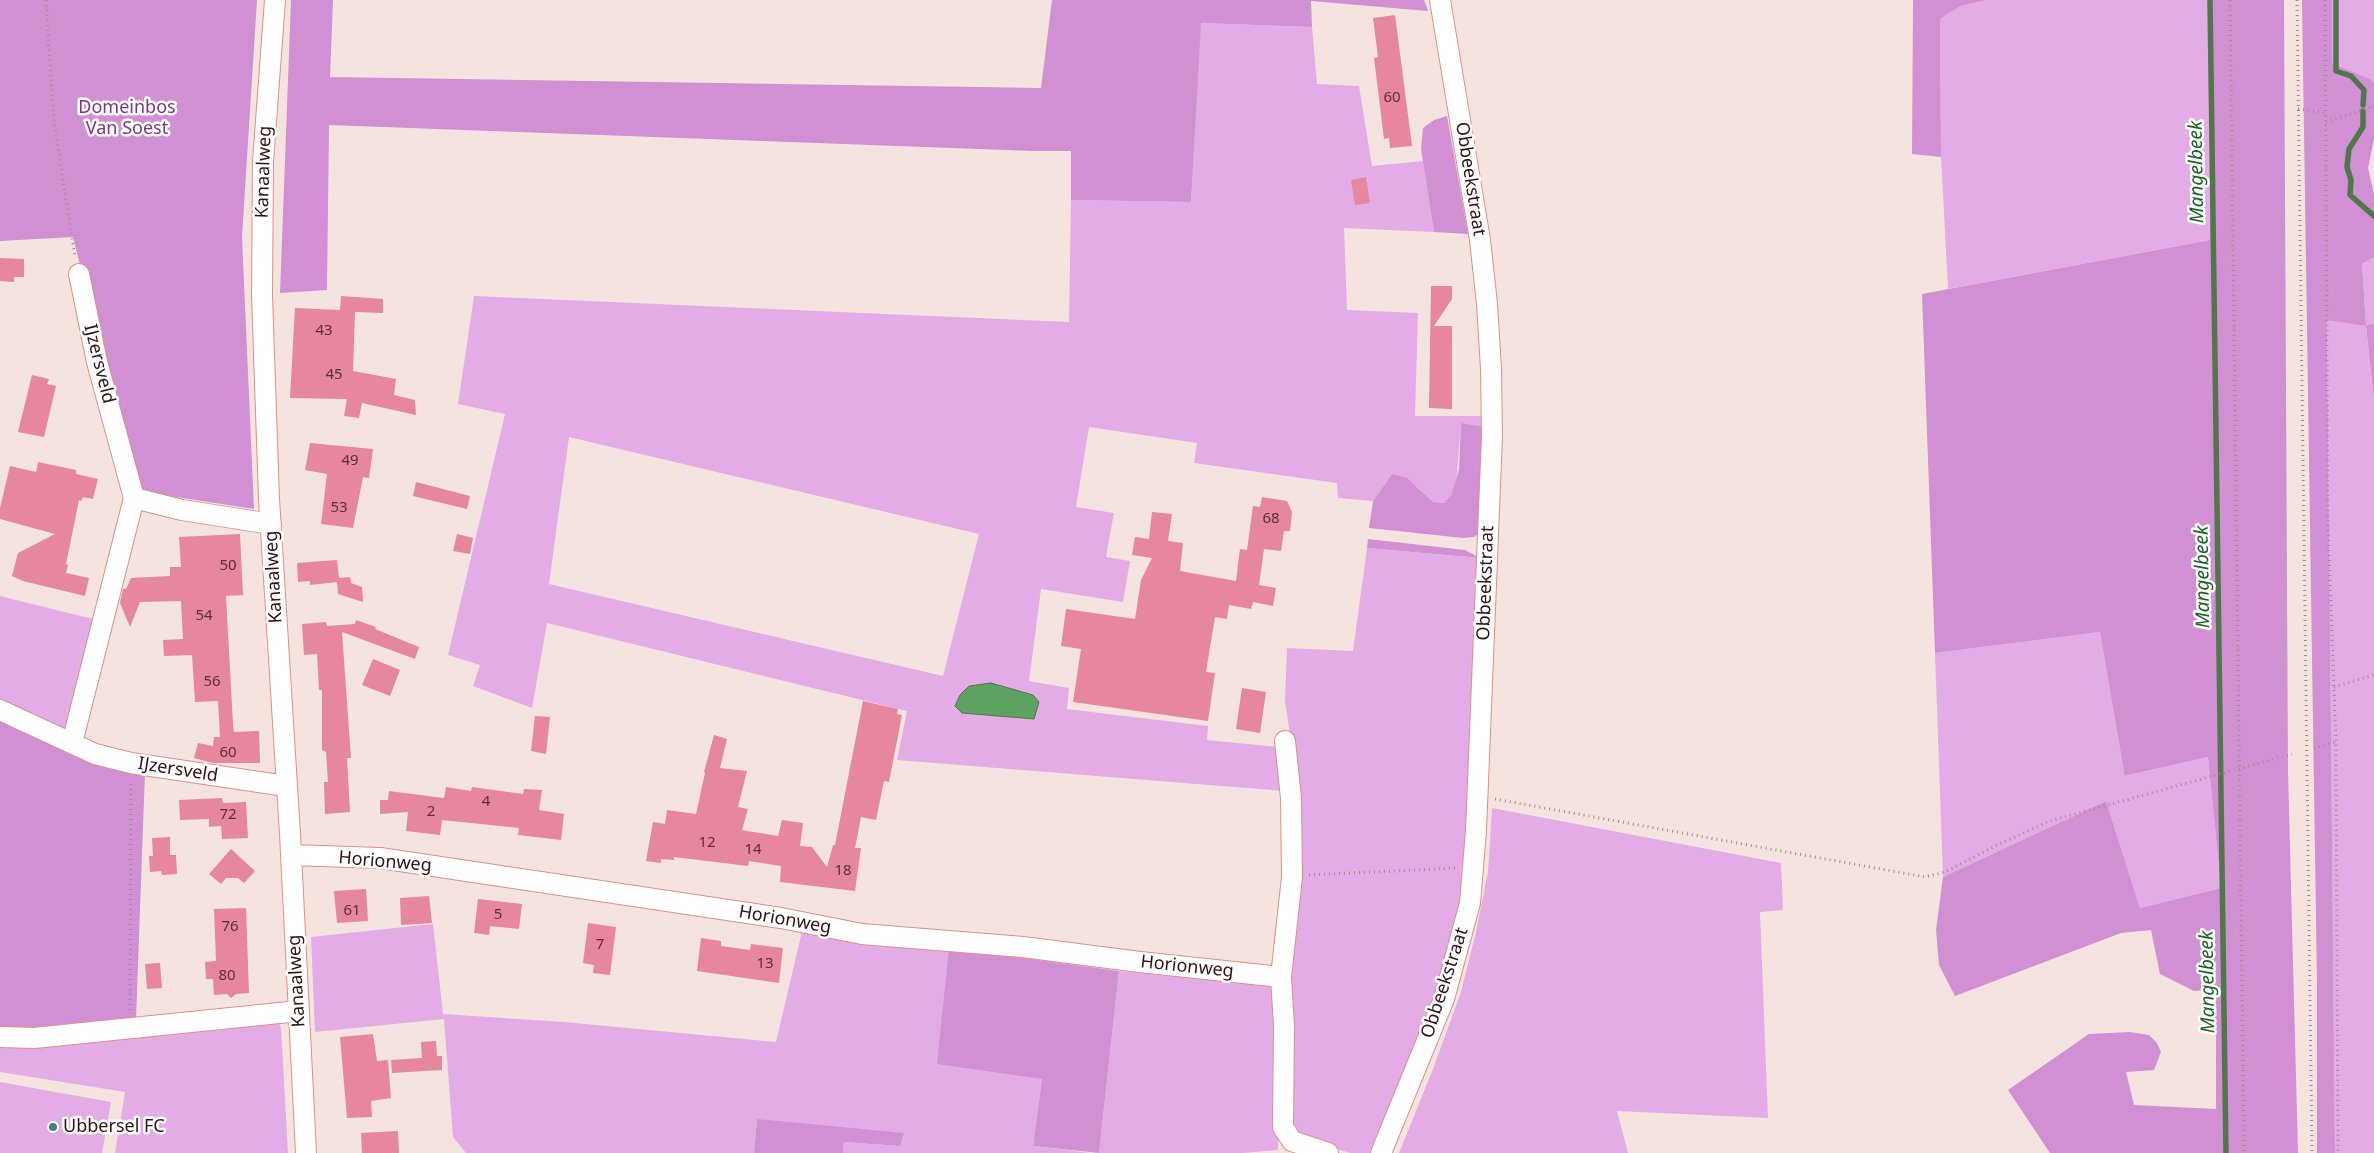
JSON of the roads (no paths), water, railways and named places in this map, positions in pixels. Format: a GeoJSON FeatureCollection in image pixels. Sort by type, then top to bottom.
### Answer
{"type":"FeatureCollection","features":[{"type":"Feature","properties":{"kind":"street","name":"Kanaalweg"},"geometry":{"type":"LineString","coordinates":[[275,0],[263,162],[262,295],[271,524],[291,855],[306,1153]]}},
{"type":"Feature","properties":{"kind":"street","name":"Obbeekstraat"},"geometry":{"type":"LineString","coordinates":[[1381,1153],[1444,999],[1466,920],[1473,868],[1477,796],[1492,436],[1491,369],[1480,240],[1440,0]]}},
{"type":"Feature","properties":{"kind":"street","name":"IJzersveld"},"geometry":{"type":"LineString","coordinates":[[72,743],[134,498],[97,362],[79,274]]}},
{"type":"Feature","properties":{"kind":"street"},"geometry":{"type":"LineString","coordinates":[[134,498],[182,510],[271,524]]}},
{"type":"Feature","properties":{"kind":"street","name":"IJzersveld"},"geometry":{"type":"LineString","coordinates":[[0,710],[95,754],[131,763],[286,786]]}},
{"type":"Feature","properties":{"kind":"street"},"geometry":{"type":"LineString","coordinates":[[1285,741],[1291,798],[1292,877],[1281,977],[1284,1026],[1283,1127],[1292,1141],[1328,1153]]}},
{"type":"Feature","properties":{"kind":"street","name":"Horionweg"},"geometry":{"type":"LineString","coordinates":[[291,855],[380,858],[781,918],[862,934],[1023,946],[1140,962],[1281,977]]}},
{"type":"Feature","properties":{"kind":"street"},"geometry":{"type":"LineString","coordinates":[[0,1037],[34,1038],[299,1011]]}},
{"type":"Feature","properties":{"kind":"waterway","name":"Mangelbeek"},"geometry":{"type":"LineString","coordinates":[[2210,0],[2226,1153]]}},
{"type":"Feature","properties":{"kind":"waterway"},"geometry":{"type":"LineString","coordinates":[[2336,0],[2336,71],[2351,76],[2364,90],[2363,105]]}},
{"type":"Feature","properties":{"kind":"waterway"},"geometry":{"type":"LineString","coordinates":[[2363,111],[2363,127],[2349,149],[2347,167],[2351,180],[2350,195],[2374,216]]}},
{"type":"Feature","properties":{"kind":"place","name":"Ubbersel FC"},"geometry":{"type":"Point","coordinates":[53,1127]}},
{"type":"Feature","properties":{"kind":"park label","name":"Domeinbos Van Soest"},"geometry":{"type":"Point","coordinates":[127,118]}}]}
